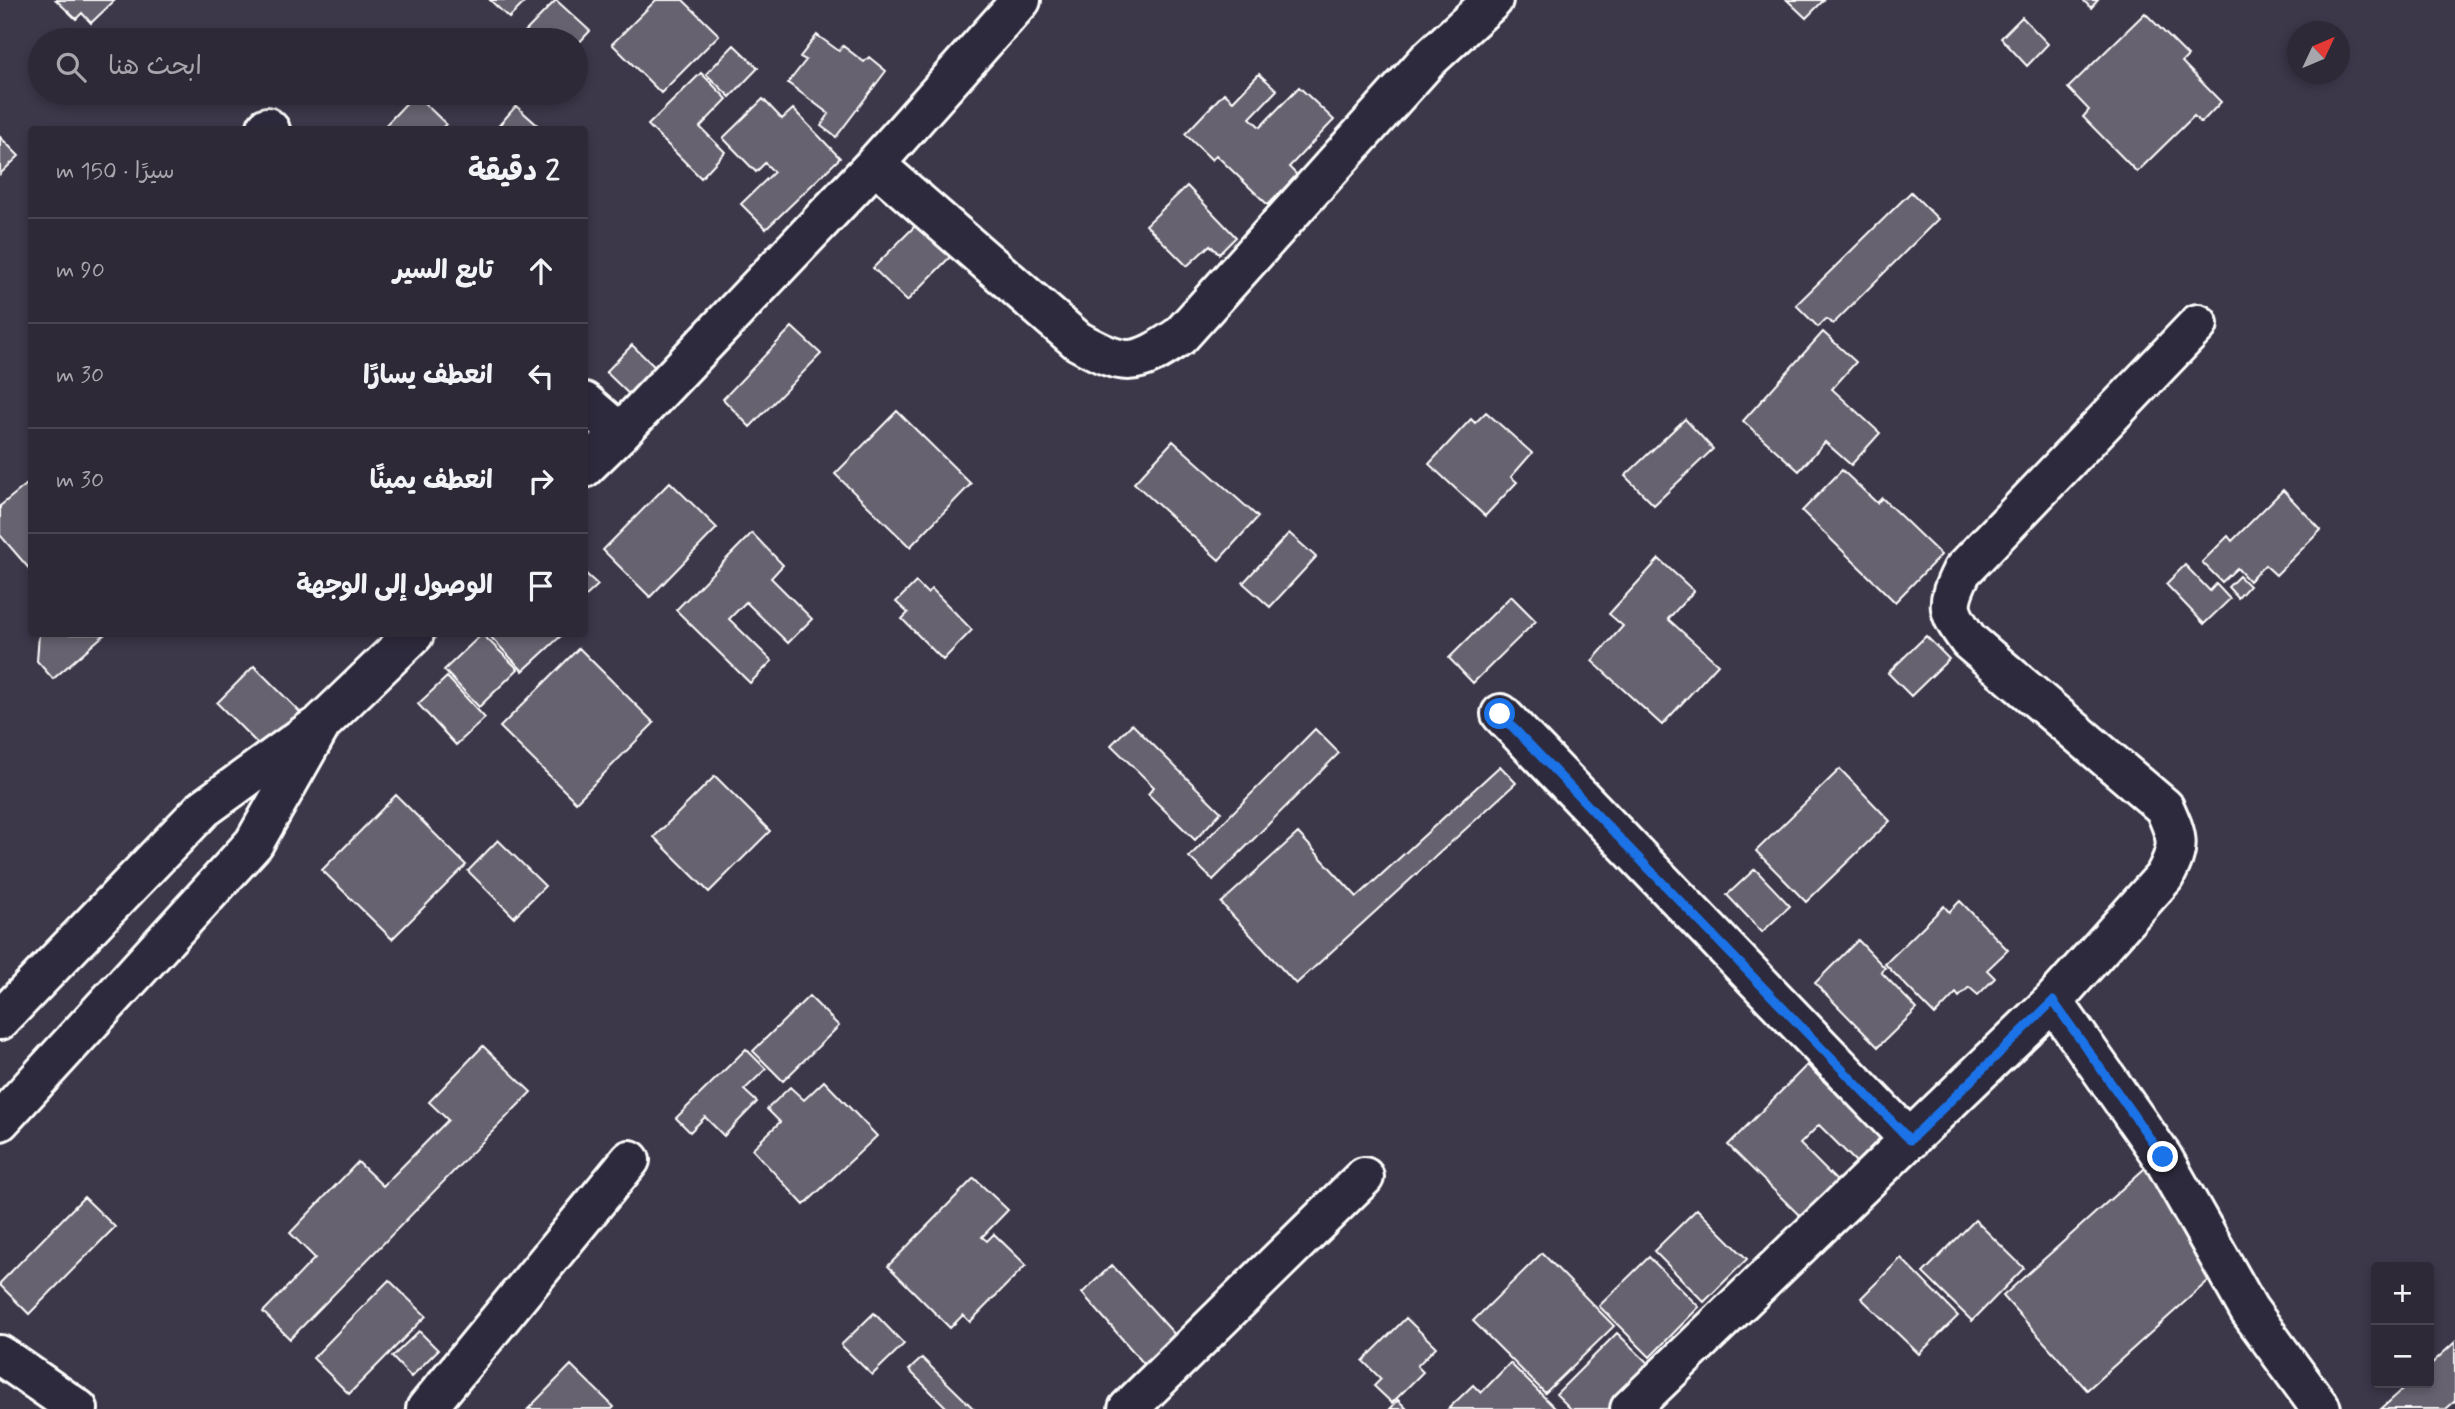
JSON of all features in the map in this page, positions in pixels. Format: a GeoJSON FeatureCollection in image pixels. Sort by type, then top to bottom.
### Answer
{"type":"FeatureCollection","features":[{"type":"Feature","properties":{"kind":"street"},"geometry":{"type":"LineString","coordinates":[[588,464],[875,164],[1021,0]]}},
{"type":"Feature","properties":{"kind":"street"},"geometry":{"type":"LineString","coordinates":[[875,164],[1078,341],[1108,358],[1129,361],[1154,354],[1180,336],[1428,60],[1493,0]]}},
{"type":"Feature","properties":{"kind":"street"},"geometry":{"type":"LineString","coordinates":[[1630,1409],[2053,1001],[2164,877],[2175,858],[2176,835],[2164,807],[1969,641],[1952,618],[1951,594],[1962,571],[2198,324]]}},
{"type":"Feature","properties":{"kind":"street"},"geometry":{"type":"LineString","coordinates":[[588,405],[620,433]]}},
{"type":"Feature","properties":{"kind":"street"},"geometry":{"type":"LineString","coordinates":[[0,1020],[203,809],[322,723],[411,637]]}},
{"type":"Feature","properties":{"kind":"street"},"geometry":{"type":"LineString","coordinates":[[1500,714],[1910,1140]]}},
{"type":"Feature","properties":{"kind":"street"},"geometry":{"type":"LineString","coordinates":[[0,1121],[254,842],[322,723]]}},
{"type":"Feature","properties":{"kind":"street"},"geometry":{"type":"LineString","coordinates":[[2053,1001],[2163,1157],[2249,1310],[2321,1409]]}},
{"type":"Feature","properties":{"kind":"street"},"geometry":{"type":"LineString","coordinates":[[426,1409],[630,1160]]}},
{"type":"Feature","properties":{"kind":"street"},"geometry":{"type":"LineString","coordinates":[[1128,1409],[1364,1177]]}},
{"type":"Feature","properties":{"kind":"street"},"geometry":{"type":"LineString","coordinates":[[0,1354],[78,1409]]}},
{"type":"Feature","properties":{"kind":"building"},"geometry":{"type":"Polygon","coordinates":[[[56,0],[115,0],[91,23],[82,13],[76,19],[56,0]]]}},
{"type":"Feature","properties":{"kind":"building"},"geometry":{"type":"Polygon","coordinates":[[[490,0],[527,0],[509,18],[490,0]]]}},
{"type":"Feature","properties":{"kind":"building"},"geometry":{"type":"Polygon","coordinates":[[[556,0],[587,28],[529,28],[556,0]]]}},
{"type":"Feature","properties":{"kind":"building"},"geometry":{"type":"Polygon","coordinates":[[[656,0],[683,0],[719,35],[661,93],[612,44],[656,0]]]}},
{"type":"Feature","properties":{"kind":"building"},"geometry":{"type":"Polygon","coordinates":[[[1787,0],[1824,0],[1806,18],[1787,0]]]}},
{"type":"Feature","properties":{"kind":"building"},"geometry":{"type":"Polygon","coordinates":[[[2083,0],[2098,0],[2091,8],[2083,0]]]}},
{"type":"Feature","properties":{"kind":"building"},"geometry":{"type":"Polygon","coordinates":[[[2145,13],[2188,56],[2182,62],[2221,102],[2201,123],[2194,116],[2137,172],[2083,117],[2089,110],[2068,88],[2145,13]]]}},
{"type":"Feature","properties":{"kind":"building"},"geometry":{"type":"Polygon","coordinates":[[[2022,17],[2048,44],[2027,66],[2001,38],[2022,17]]]}},
{"type":"Feature","properties":{"kind":"building"},"geometry":{"type":"Polygon","coordinates":[[[817,35],[839,51],[843,46],[864,62],[869,57],[886,71],[836,137],[821,126],[829,114],[788,83],[806,60],[800,57],[817,35]]]}},
{"type":"Feature","properties":{"kind":"building"},"geometry":{"type":"Polygon","coordinates":[[[734,45],[758,68],[730,97],[706,74],[734,45]]]}},
{"type":"Feature","properties":{"kind":"building"},"geometry":{"type":"Polygon","coordinates":[[[701,73],[727,99],[700,127],[725,152],[701,178],[648,125],[701,73]]]}},
{"type":"Feature","properties":{"kind":"building"},"geometry":{"type":"Polygon","coordinates":[[[1259,74],[1277,90],[1250,118],[1260,127],[1299,87],[1334,120],[1289,167],[1297,175],[1268,205],[1216,155],[1212,160],[1185,134],[1224,93],[1233,101],[1259,74]]]}},
{"type":"Feature","properties":{"kind":"building"},"geometry":{"type":"Polygon","coordinates":[[[763,99],[782,119],[793,109],[840,158],[766,229],[741,204],[774,172],[765,163],[756,172],[723,138],[763,99]]]}},
{"type":"Feature","properties":{"kind":"building"},"geometry":{"type":"Polygon","coordinates":[[[405,105],[426,105],[446,124],[444,126],[385,126],[405,105]]]}},
{"type":"Feature","properties":{"kind":"building"},"geometry":{"type":"Polygon","coordinates":[[[516,106],[538,126],[498,126],[516,106]]]}},
{"type":"Feature","properties":{"kind":"building"},"geometry":{"type":"Polygon","coordinates":[[[0,137],[19,156],[0,174],[0,137]]]}},
{"type":"Feature","properties":{"kind":"building"},"geometry":{"type":"Polygon","coordinates":[[[1187,186],[1236,237],[1219,254],[1210,245],[1187,266],[1146,225],[1187,186]]]}},
{"type":"Feature","properties":{"kind":"building"},"geometry":{"type":"Polygon","coordinates":[[[1911,192],[1938,219],[1833,324],[1826,319],[1818,327],[1796,305],[1911,192]]]}},
{"type":"Feature","properties":{"kind":"building"},"geometry":{"type":"Polygon","coordinates":[[[918,223],[951,256],[907,301],[873,268],[918,223]]]}},
{"type":"Feature","properties":{"kind":"building"},"geometry":{"type":"Polygon","coordinates":[[[792,327],[821,354],[750,427],[723,399],[792,327]]]}},
{"type":"Feature","properties":{"kind":"building"},"geometry":{"type":"Polygon","coordinates":[[[1823,332],[1856,362],[1832,389],[1880,433],[1851,465],[1825,442],[1799,471],[1743,421],[1823,332]]]}},
{"type":"Feature","properties":{"kind":"building"},"geometry":{"type":"Polygon","coordinates":[[[632,345],[660,372],[634,399],[606,372],[632,345]]]}},
{"type":"Feature","properties":{"kind":"building"},"geometry":{"type":"Polygon","coordinates":[[[897,411],[971,484],[910,547],[835,474],[897,411]]]}},
{"type":"Feature","properties":{"kind":"building"},"geometry":{"type":"Polygon","coordinates":[[[1486,412],[1532,453],[1511,477],[1517,482],[1485,516],[1429,464],[1471,419],[1475,423],[1486,412]]]}},
{"type":"Feature","properties":{"kind":"building"},"geometry":{"type":"Polygon","coordinates":[[[1685,419],[1713,449],[1654,505],[1625,476],[1685,419]]]}},
{"type":"Feature","properties":{"kind":"building"},"geometry":{"type":"Polygon","coordinates":[[[1173,441],[1258,517],[1219,560],[1134,483],[1173,441]]]}},
{"type":"Feature","properties":{"kind":"building"},"geometry":{"type":"Polygon","coordinates":[[[1842,470],[1877,503],[1882,498],[1941,555],[1895,602],[1802,511],[1842,470]]]}},
{"type":"Feature","properties":{"kind":"building"},"geometry":{"type":"Polygon","coordinates":[[[670,482],[717,528],[650,597],[603,550],[670,482]]]}},
{"type":"Feature","properties":{"kind":"building"},"geometry":{"type":"Polygon","coordinates":[[[28,483],[28,567],[0,535],[0,506],[28,483]]]}},
{"type":"Feature","properties":{"kind":"building"},"geometry":{"type":"Polygon","coordinates":[[[2283,490],[2321,530],[2276,575],[2265,565],[2249,581],[2237,568],[2222,582],[2202,562],[2228,536],[2232,541],[2283,490]]]}},
{"type":"Feature","properties":{"kind":"building"},"geometry":{"type":"Polygon","coordinates":[[[752,533],[783,565],[771,578],[812,619],[788,643],[746,602],[729,619],[772,661],[750,683],[676,610],[752,533]]]}},
{"type":"Feature","properties":{"kind":"building"},"geometry":{"type":"Polygon","coordinates":[[[1289,533],[1316,557],[1270,607],[1243,583],[1289,533]]]}},
{"type":"Feature","properties":{"kind":"building"},"geometry":{"type":"Polygon","coordinates":[[[1659,559],[1694,591],[1668,619],[1718,664],[1662,725],[1592,661],[1623,626],[1609,614],[1659,559]]]}},
{"type":"Feature","properties":{"kind":"building"},"geometry":{"type":"Polygon","coordinates":[[[2185,565],[2210,591],[2216,584],[2230,599],[2204,624],[2166,584],[2185,565]]]}},
{"type":"Feature","properties":{"kind":"building"},"geometry":{"type":"Polygon","coordinates":[[[588,576],[598,585],[588,594],[588,576]]]}},
{"type":"Feature","properties":{"kind":"building"},"geometry":{"type":"Polygon","coordinates":[[[2239,576],[2249,586],[2238,598],[2228,587],[2239,576]]]}},
{"type":"Feature","properties":{"kind":"building"},"geometry":{"type":"Polygon","coordinates":[[[916,582],[927,593],[932,589],[972,630],[943,660],[902,619],[908,613],[896,602],[916,582]]]}},
{"type":"Feature","properties":{"kind":"building"},"geometry":{"type":"Polygon","coordinates":[[[1511,596],[1536,621],[1473,683],[1449,658],[1511,596]]]}},
{"type":"Feature","properties":{"kind":"building"},"geometry":{"type":"Polygon","coordinates":[[[1926,636],[1949,659],[1911,696],[1888,673],[1926,636]]]}},
{"type":"Feature","properties":{"kind":"building"},"geometry":{"type":"Polygon","coordinates":[[[39,637],[102,637],[53,679],[37,661],[39,637]]]}},
{"type":"Feature","properties":{"kind":"building"},"geometry":{"type":"Polygon","coordinates":[[[479,637],[485,637],[518,669],[479,707],[444,670],[479,637]]]}},
{"type":"Feature","properties":{"kind":"building"},"geometry":{"type":"Polygon","coordinates":[[[491,637],[560,637],[523,671],[491,637]]]}},
{"type":"Feature","properties":{"kind":"building"},"geometry":{"type":"Polygon","coordinates":[[[579,648],[654,723],[576,802],[500,727],[579,648]]]}},
{"type":"Feature","properties":{"kind":"building"},"geometry":{"type":"Polygon","coordinates":[[[254,666],[301,713],[264,750],[217,703],[254,666]]]}},
{"type":"Feature","properties":{"kind":"building"},"geometry":{"type":"Polygon","coordinates":[[[447,677],[485,718],[456,745],[418,704],[447,677]]]}},
{"type":"Feature","properties":{"kind":"building"},"geometry":{"type":"Polygon","coordinates":[[[1132,724],[1221,812],[1195,840],[1148,794],[1154,787],[1111,745],[1132,724]]]}},
{"type":"Feature","properties":{"kind":"building"},"geometry":{"type":"Polygon","coordinates":[[[1315,729],[1339,753],[1213,880],[1189,857],[1315,729]]]}},
{"type":"Feature","properties":{"kind":"building"},"geometry":{"type":"Polygon","coordinates":[[[1500,766],[1516,783],[1296,984],[1221,903],[1298,833],[1357,897],[1500,766]]]}},
{"type":"Feature","properties":{"kind":"building"},"geometry":{"type":"Polygon","coordinates":[[[1840,769],[1890,821],[1806,902],[1756,851],[1840,769]]]}},
{"type":"Feature","properties":{"kind":"building"},"geometry":{"type":"Polygon","coordinates":[[[715,776],[770,831],[709,892],[654,837],[715,776]]]}},
{"type":"Feature","properties":{"kind":"building"},"geometry":{"type":"Polygon","coordinates":[[[396,795],[466,865],[392,939],[322,870],[396,795]]]}},
{"type":"Feature","properties":{"kind":"building"},"geometry":{"type":"Polygon","coordinates":[[[498,840],[545,886],[514,917],[468,871],[498,840]]]}},
{"type":"Feature","properties":{"kind":"building"},"geometry":{"type":"Polygon","coordinates":[[[1755,869],[1790,906],[1762,932],[1727,895],[1755,869]]]}},
{"type":"Feature","properties":{"kind":"building"},"geometry":{"type":"Polygon","coordinates":[[[1960,901],[2008,950],[1987,970],[1995,978],[1978,995],[1969,987],[1959,997],[1956,993],[1935,1015],[1885,964],[1944,906],[1949,912],[1960,901]]]}},
{"type":"Feature","properties":{"kind":"building"},"geometry":{"type":"Polygon","coordinates":[[[1858,940],[1885,968],[1881,972],[1917,1009],[1878,1047],[1815,983],[1858,940]]]}},
{"type":"Feature","properties":{"kind":"building"},"geometry":{"type":"Polygon","coordinates":[[[809,996],[839,1026],[783,1081],[753,1051],[809,996]]]}},
{"type":"Feature","properties":{"kind":"building"},"geometry":{"type":"Polygon","coordinates":[[[483,1046],[531,1092],[290,1339],[263,1312],[315,1258],[290,1233],[358,1162],[383,1186],[448,1120],[429,1102],[483,1046]]]}},
{"type":"Feature","properties":{"kind":"building"},"geometry":{"type":"Polygon","coordinates":[[[746,1049],[766,1069],[744,1090],[757,1102],[724,1136],[705,1117],[690,1132],[676,1118],[746,1049]]]}},
{"type":"Feature","properties":{"kind":"building"},"geometry":{"type":"Polygon","coordinates":[[[1807,1065],[1881,1137],[1856,1162],[1819,1125],[1800,1144],[1837,1181],[1801,1217],[1728,1145],[1807,1065]]]}},
{"type":"Feature","properties":{"kind":"building"},"geometry":{"type":"Polygon","coordinates":[[[824,1081],[877,1136],[804,1205],[752,1149],[780,1122],[767,1109],[790,1087],[804,1100],[824,1081]]]}},
{"type":"Feature","properties":{"kind":"building"},"geometry":{"type":"Polygon","coordinates":[[[2154,1160],[2238,1254],[2087,1390],[2003,1296],[2154,1160]]]}},
{"type":"Feature","properties":{"kind":"building"},"geometry":{"type":"Polygon","coordinates":[[[974,1178],[1008,1210],[982,1237],[987,1241],[994,1234],[1026,1265],[970,1322],[963,1315],[950,1328],[888,1266],[974,1178]]]}},
{"type":"Feature","properties":{"kind":"building"},"geometry":{"type":"Polygon","coordinates":[[[84,1197],[115,1227],[29,1314],[0,1283],[84,1197]]]}},
{"type":"Feature","properties":{"kind":"building"},"geometry":{"type":"Polygon","coordinates":[[[1697,1209],[1747,1259],[1704,1302],[1654,1251],[1697,1209]]]}},
{"type":"Feature","properties":{"kind":"building"},"geometry":{"type":"Polygon","coordinates":[[[1975,1220],[2024,1268],[1972,1321],[1923,1273],[1975,1220]]]}},
{"type":"Feature","properties":{"kind":"building"},"geometry":{"type":"Polygon","coordinates":[[[1542,1253],[1614,1326],[1545,1393],[1473,1321],[1542,1253]]]}},
{"type":"Feature","properties":{"kind":"building"},"geometry":{"type":"Polygon","coordinates":[[[1649,1257],[1699,1307],[1650,1357],[1599,1306],[1649,1257]]]}},
{"type":"Feature","properties":{"kind":"building"},"geometry":{"type":"Polygon","coordinates":[[[1901,1258],[1958,1316],[1919,1354],[1861,1298],[1901,1258]]]}},
{"type":"Feature","properties":{"kind":"building"},"geometry":{"type":"Polygon","coordinates":[[[1112,1265],[1177,1337],[1145,1365],[1082,1293],[1112,1265]]]}},
{"type":"Feature","properties":{"kind":"building"},"geometry":{"type":"Polygon","coordinates":[[[389,1280],[426,1316],[349,1394],[313,1358],[389,1280]]]}},
{"type":"Feature","properties":{"kind":"building"},"geometry":{"type":"Polygon","coordinates":[[[874,1313],[904,1344],[872,1375],[841,1345],[874,1313]]]}},
{"type":"Feature","properties":{"kind":"building"},"geometry":{"type":"Polygon","coordinates":[[[1406,1318],[1436,1347],[1417,1366],[1423,1372],[1392,1403],[1374,1386],[1381,1379],[1363,1361],[1406,1318]]]}},
{"type":"Feature","properties":{"kind":"building"},"geometry":{"type":"Polygon","coordinates":[[[419,1331],[438,1350],[411,1377],[392,1357],[419,1331]]]}},
{"type":"Feature","properties":{"kind":"building"},"geometry":{"type":"Polygon","coordinates":[[[1617,1333],[1654,1369],[1615,1409],[1571,1409],[1556,1394],[1617,1333]]]}},
{"type":"Feature","properties":{"kind":"building"},"geometry":{"type":"Polygon","coordinates":[[[2455,1342],[2455,1401],[2446,1409],[2381,1409],[2404,1388],[2434,1388],[2434,1361],[2455,1342]]]}},
{"type":"Feature","properties":{"kind":"building"},"geometry":{"type":"Polygon","coordinates":[[[922,1358],[974,1409],[948,1409],[909,1370],[922,1358]]]}},
{"type":"Feature","properties":{"kind":"building"},"geometry":{"type":"Polygon","coordinates":[[[1510,1363],[1556,1409],[1448,1409],[1473,1385],[1481,1393],[1510,1363]]]}},
{"type":"Feature","properties":{"kind":"building"},"geometry":{"type":"Polygon","coordinates":[[[571,1365],[614,1407],[528,1409],[571,1365]]]}},
{"type":"Feature","properties":{"kind":"building"},"geometry":{"type":"Polygon","coordinates":[[[1398,1400],[1407,1409],[1390,1409],[1398,1400]]]}},
{"type":"Feature","properties":{"kind":"route"},"geometry":{"type":"LineString","coordinates":[[1500,714],[1910,1140],[2053,1001],[2163,1157]]}}]}
